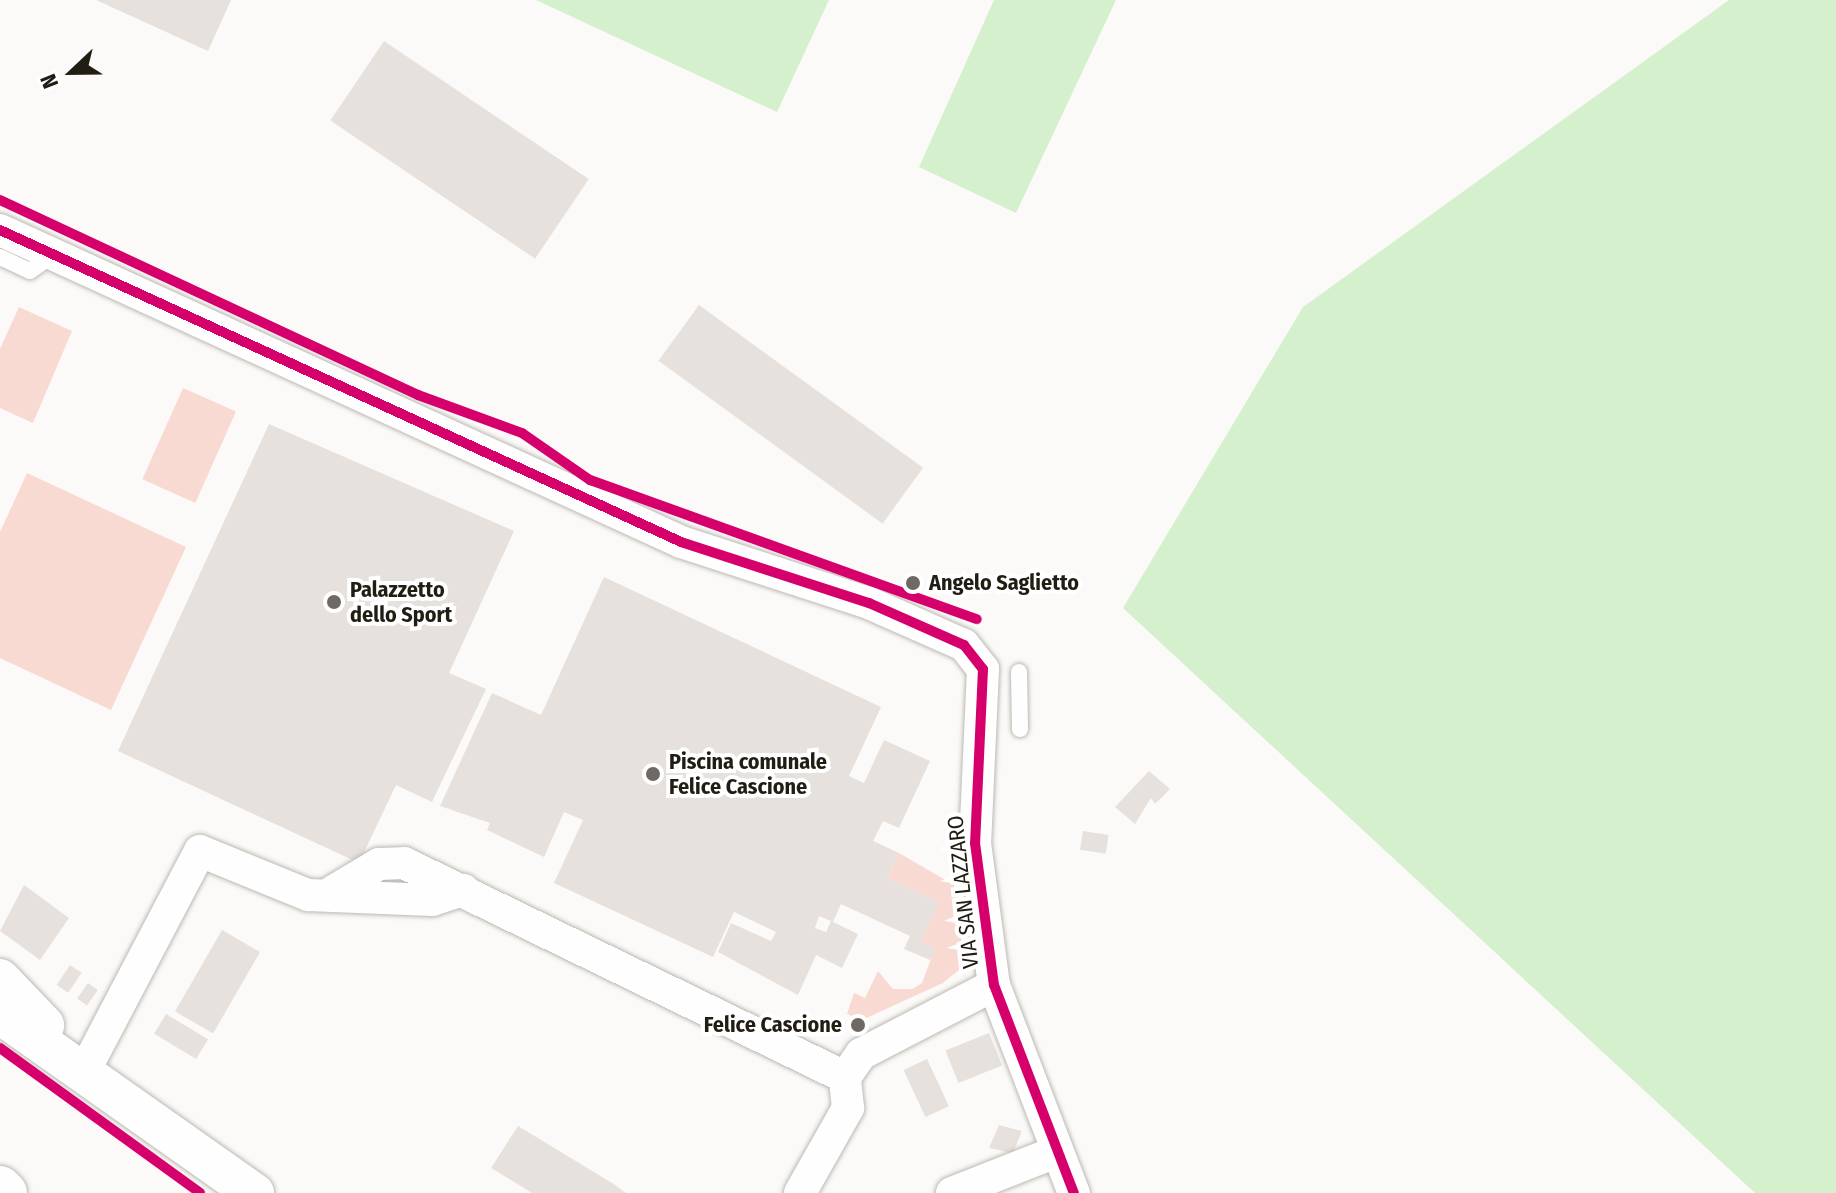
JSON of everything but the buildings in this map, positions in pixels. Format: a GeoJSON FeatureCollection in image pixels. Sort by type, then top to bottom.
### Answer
{"type":"FeatureCollection","features":[{"type":"Feature","properties":{"kind":"main road"},"geometry":{"type":"LineString","coordinates":[[0,1188],[5,1193]]}},
{"type":"Feature","properties":{"kind":"street"},"geometry":{"type":"LineString","coordinates":[[0,230],[53,255]]}},
{"type":"Feature","properties":{"kind":"street","name":"VIA SAN LAZZARO"},"geometry":{"type":"LineString","coordinates":[[53,255],[681,542],[869,603],[950,639],[983,669],[975,843],[994,985],[1074,1193]]}},
{"type":"Feature","properties":{"kind":"street"},"geometry":{"type":"LineString","coordinates":[[86,1068],[200,851],[290,890],[332,892],[391,861],[463,890],[845,1077],[848,1108],[800,1193]]}},
{"type":"Feature","properties":{"kind":"street"},"geometry":{"type":"LineString","coordinates":[[0,979],[86,1068]]}},
{"type":"Feature","properties":{"kind":"street","name":"VIA SAN LAZZARO"},"geometry":{"type":"LineString","coordinates":[[845,1077],[873,1046],[994,985]]}},
{"type":"Feature","properties":{"kind":"street"},"geometry":{"type":"LineString","coordinates":[[0,1014],[86,1068],[254,1193]]}},
{"type":"Feature","properties":{"kind":"street"},"geometry":{"type":"LineString","coordinates":[[952,1193],[1056,1152]]}},
{"type":"Feature","properties":{"kind":"lane"},"geometry":{"type":"LineString","coordinates":[[0,257],[30,271],[53,255]]}},
{"type":"Feature","properties":{"kind":"lane"},"geometry":{"type":"LineString","coordinates":[[1019,672],[1020,729]]}},
{"type":"Feature","properties":{"kind":"shaded area"},"geometry":{"type":"Polygon","coordinates":[[[536,0],[829,0],[777,112],[536,0]]]}},
{"type":"Feature","properties":{"kind":"shaded area"},"geometry":{"type":"Polygon","coordinates":[[[994,0],[1116,0],[1016,213],[919,167],[994,0]]]}},
{"type":"Feature","properties":{"kind":"shaded area"},"geometry":{"type":"Polygon","coordinates":[[[1729,0],[1836,0],[1836,1193],[1755,1193],[1123,608],[1303,307],[1729,0]]]}},
{"type":"Feature","properties":{"kind":"shaded area"},"geometry":{"type":"Polygon","coordinates":[[[19,307],[72,331],[33,423],[0,408],[0,349],[19,307]]]}},
{"type":"Feature","properties":{"kind":"shaded area"},"geometry":{"type":"Polygon","coordinates":[[[183,388],[236,412],[195,503],[142,479],[183,388]]]}},
{"type":"Feature","properties":{"kind":"shaded area"},"geometry":{"type":"Polygon","coordinates":[[[27,473],[186,547],[111,710],[0,658],[0,532],[27,473]]]}},
{"type":"Feature","properties":{"kind":"shaded area"},"geometry":{"type":"Polygon","coordinates":[[[899,853],[954,885],[965,965],[943,983],[862,1020],[847,1014],[854,993],[865,998],[878,971],[893,989],[912,989],[922,983],[935,948],[921,941],[938,902],[887,878],[899,853]]]}},
{"type":"Feature","properties":{"kind":"cycle path"},"geometry":{"type":"LineString","coordinates":[[0,200],[418,395],[522,433],[590,480],[977,619]]}},
{"type":"Feature","properties":{"kind":"cycle path"},"geometry":{"type":"LineString","coordinates":[[0,230],[681,542],[869,603],[964,645],[983,669],[975,843],[994,985],[1074,1193]]}},
{"type":"Feature","properties":{"kind":"cycle path"},"geometry":{"type":"LineString","coordinates":[[0,1048],[200,1193]]}},
{"type":"Feature","properties":{"kind":"place","name":"Angelo Saglietto"},"geometry":{"type":"Point","coordinates":[913,583]}},
{"type":"Feature","properties":{"kind":"place","name":"Palazzetto dello Sport"},"geometry":{"type":"Point","coordinates":[334,602]}},
{"type":"Feature","properties":{"kind":"place","name":"Piscina comunale Felice Cascione"},"geometry":{"type":"Point","coordinates":[653,774]}},
{"type":"Feature","properties":{"kind":"place","name":"Felice Cascione"},"geometry":{"type":"Point","coordinates":[858,1025]}}]}
